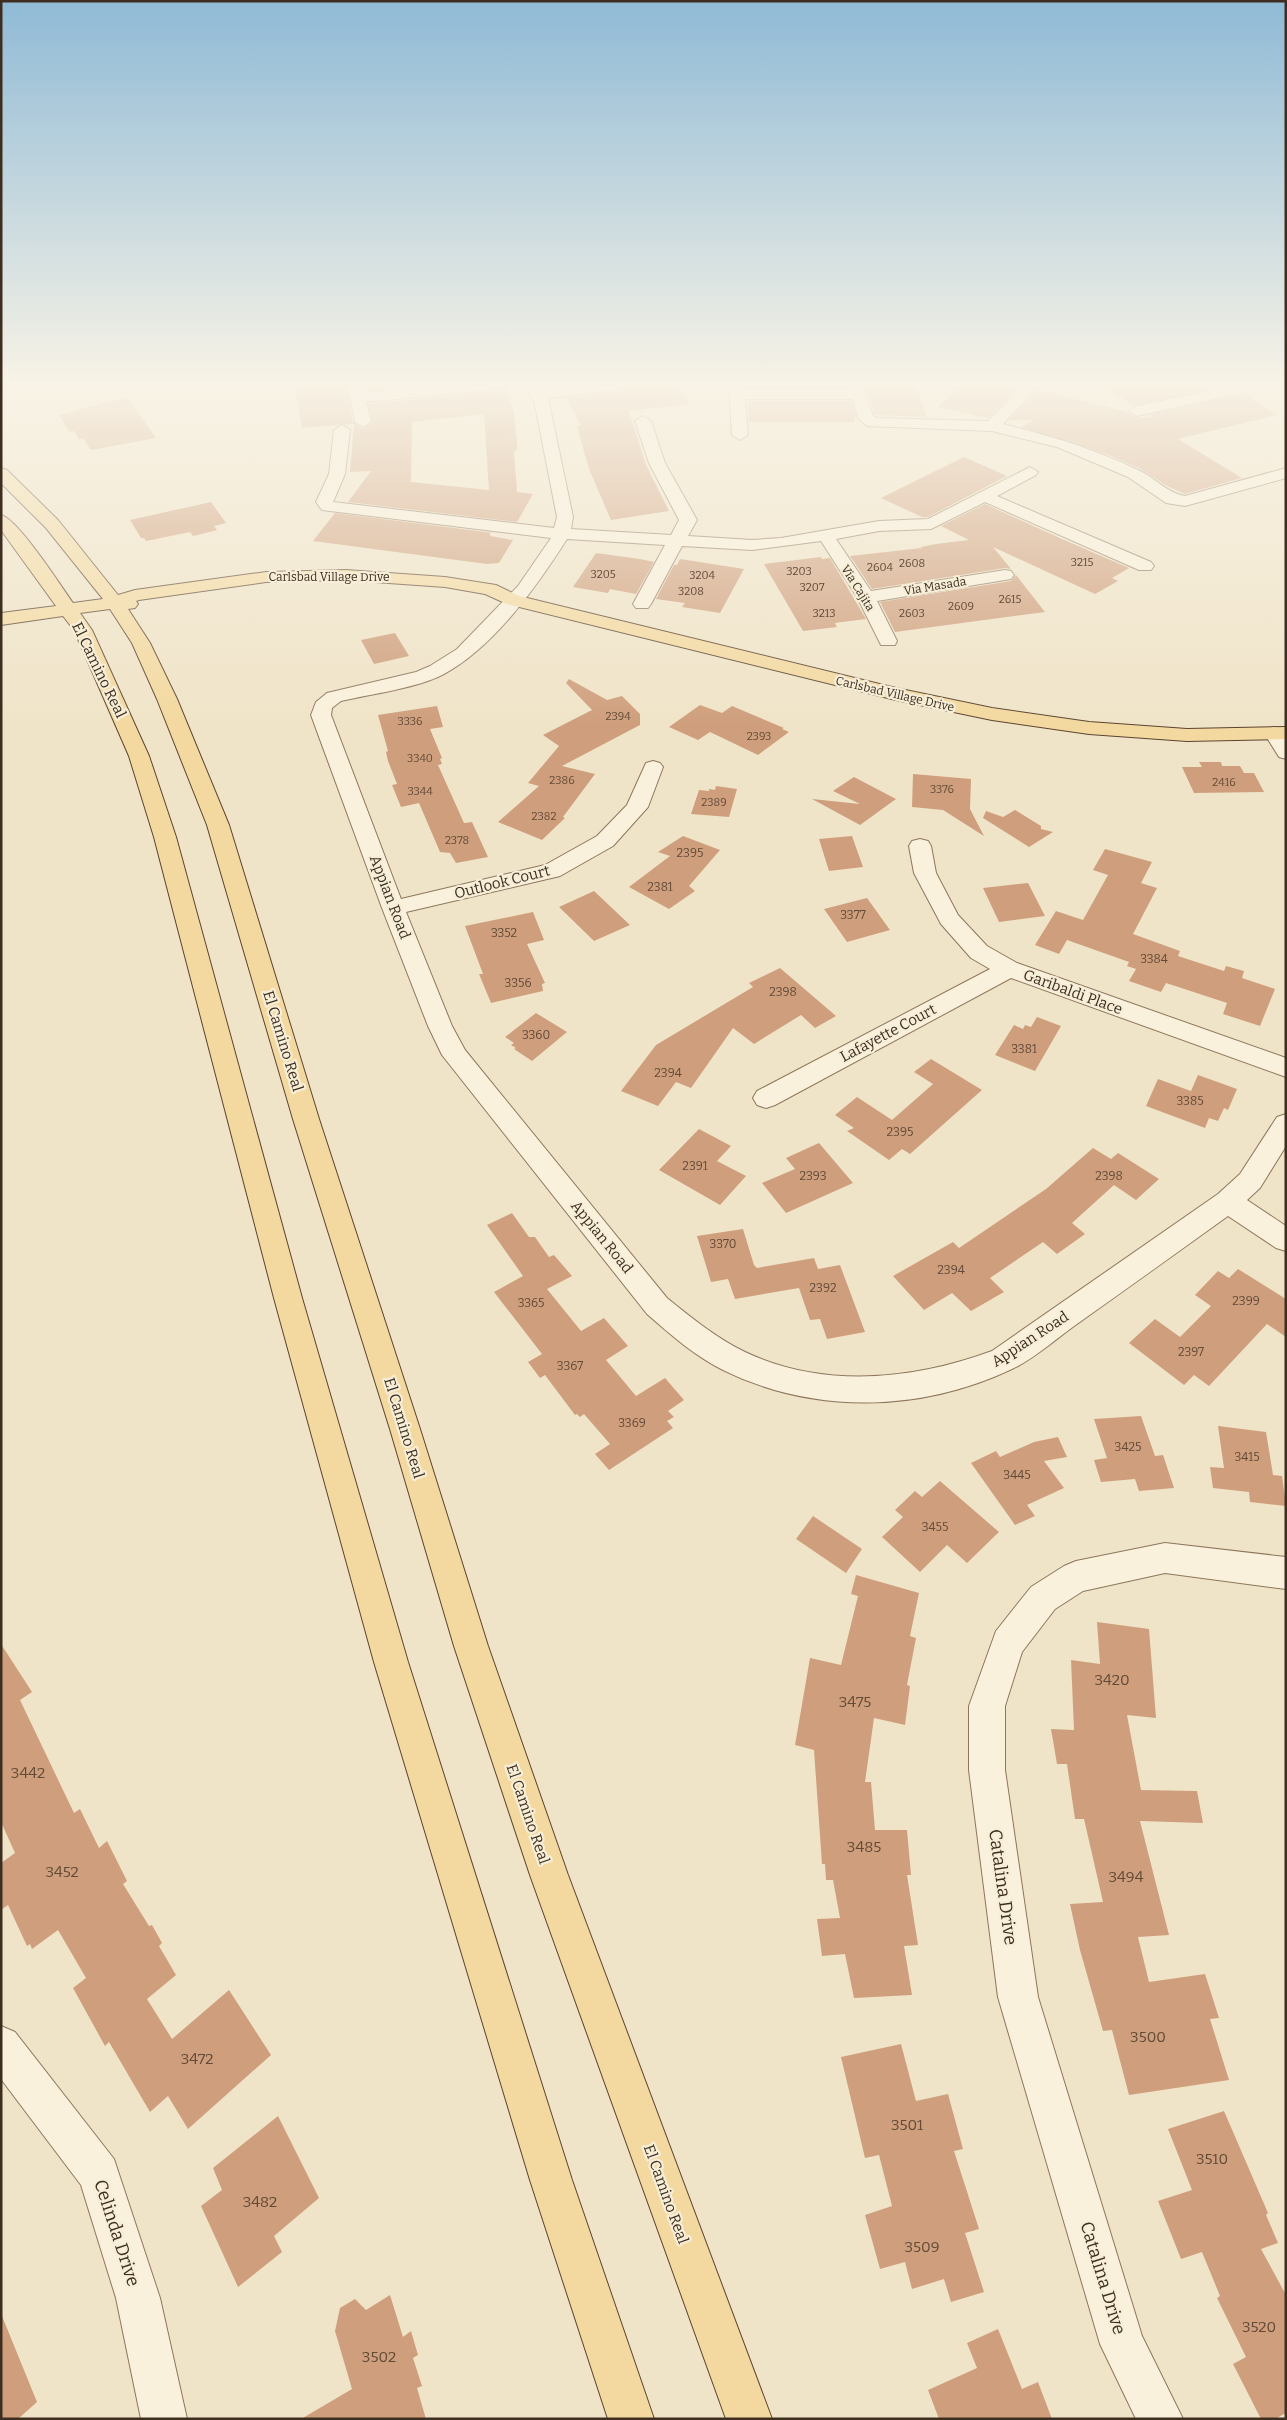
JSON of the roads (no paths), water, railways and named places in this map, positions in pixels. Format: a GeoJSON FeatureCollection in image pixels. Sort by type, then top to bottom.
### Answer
{"type":"FeatureCollection","features":[{"type":"Feature","properties":{"kind":"main road","name":"El Camino Real"},"geometry":{"type":"LineString","coordinates":[[26,498],[52,524],[115,603],[141,643],[167,699],[218,825],[306,1119],[405,1429],[471,1646],[549,1876],[749,2419]]}},
{"type":"Feature","properties":{"kind":"main road","name":"El Camino Real"},"geometry":{"type":"LineString","coordinates":[[1,520],[83,630],[139,756],[165,837],[288,1298],[391,1662],[551,2180],[631,2419]]}},
{"type":"Feature","properties":{"kind":"main road","name":"Carlsbad Village Drive"},"geometry":{"type":"LineString","coordinates":[[1,619],[115,603],[144,605],[250,590],[291,587],[383,589],[481,602],[513,600],[735,653],[887,693],[969,711],[1106,730],[1191,734],[1280,733]]}},
{"type":"Feature","properties":{"kind":"street"},"geometry":{"type":"LineString","coordinates":[[326,498],[324,502],[332,507],[562,534],[752,545],[824,536],[879,526],[931,524],[980,498]]}},
{"type":"Feature","properties":{"kind":"street"},"geometry":{"type":"LineString","coordinates":[[561,498],[565,517],[562,534]]}},
{"type":"Feature","properties":{"kind":"street"},"geometry":{"type":"LineString","coordinates":[[642,604],[688,520],[676,498]]}},
{"type":"Feature","properties":{"kind":"street"},"geometry":{"type":"LineString","coordinates":[[988,498],[1145,566]]}},
{"type":"Feature","properties":{"kind":"street"},"geometry":{"type":"LineString","coordinates":[[1172,498],[1185,501],[1196,498]]}},
{"type":"Feature","properties":{"kind":"street","name":"Appian Road"},"geometry":{"type":"LineString","coordinates":[[562,534],[525,590],[513,600],[475,644],[437,670],[422,676],[334,697],[323,706],[322,718],[393,908],[440,1026],[455,1055],[657,1306],[677,1326],[752,1371],[797,1384],[846,1391],[906,1388],[977,1372],[1003,1360],[1228,1202],[1250,1180],[1286,1124]]}},
{"type":"Feature","properties":{"kind":"street","name":"Via Cajita"},"geometry":{"type":"LineString","coordinates":[[824,536],[866,597],[888,641]]}},
{"type":"Feature","properties":{"kind":"street","name":"Via Masada"},"geometry":{"type":"LineString","coordinates":[[866,597],[1005,575]]}},
{"type":"Feature","properties":{"kind":"street"},"geometry":{"type":"LineString","coordinates":[[1280,733],[1286,753]]}},
{"type":"Feature","properties":{"kind":"street","name":"Outlook Court"},"geometry":{"type":"LineString","coordinates":[[393,908],[552,870],[605,841],[618,828],[637,807],[653,767]]}},
{"type":"Feature","properties":{"kind":"street","name":"Garibaldi Place"},"geometry":{"type":"LineString","coordinates":[[920,846],[925,873],[949,919],[979,952],[1010,969],[1286,1068]]}},
{"type":"Feature","properties":{"kind":"street","name":"Lafayette Court"},"geometry":{"type":"LineString","coordinates":[[766,1098],[1010,969]]}},
{"type":"Feature","properties":{"kind":"street"},"geometry":{"type":"LineString","coordinates":[[1228,1202],[1286,1240]]}},
{"type":"Feature","properties":{"kind":"street","name":"Catalina Drive"},"geometry":{"type":"LineString","coordinates":[[1160,2419],[1122,2344],[1018,1997],[987,1770],[987,1706],[1008,1643],[1043,1598],[1076,1576],[1164,1558],[1286,1573]]}},
{"type":"Feature","properties":{"kind":"street","name":"Celinda Drive"},"geometry":{"type":"LineString","coordinates":[[1,2046],[99,2174],[138,2298],[164,2419]]}}]}
